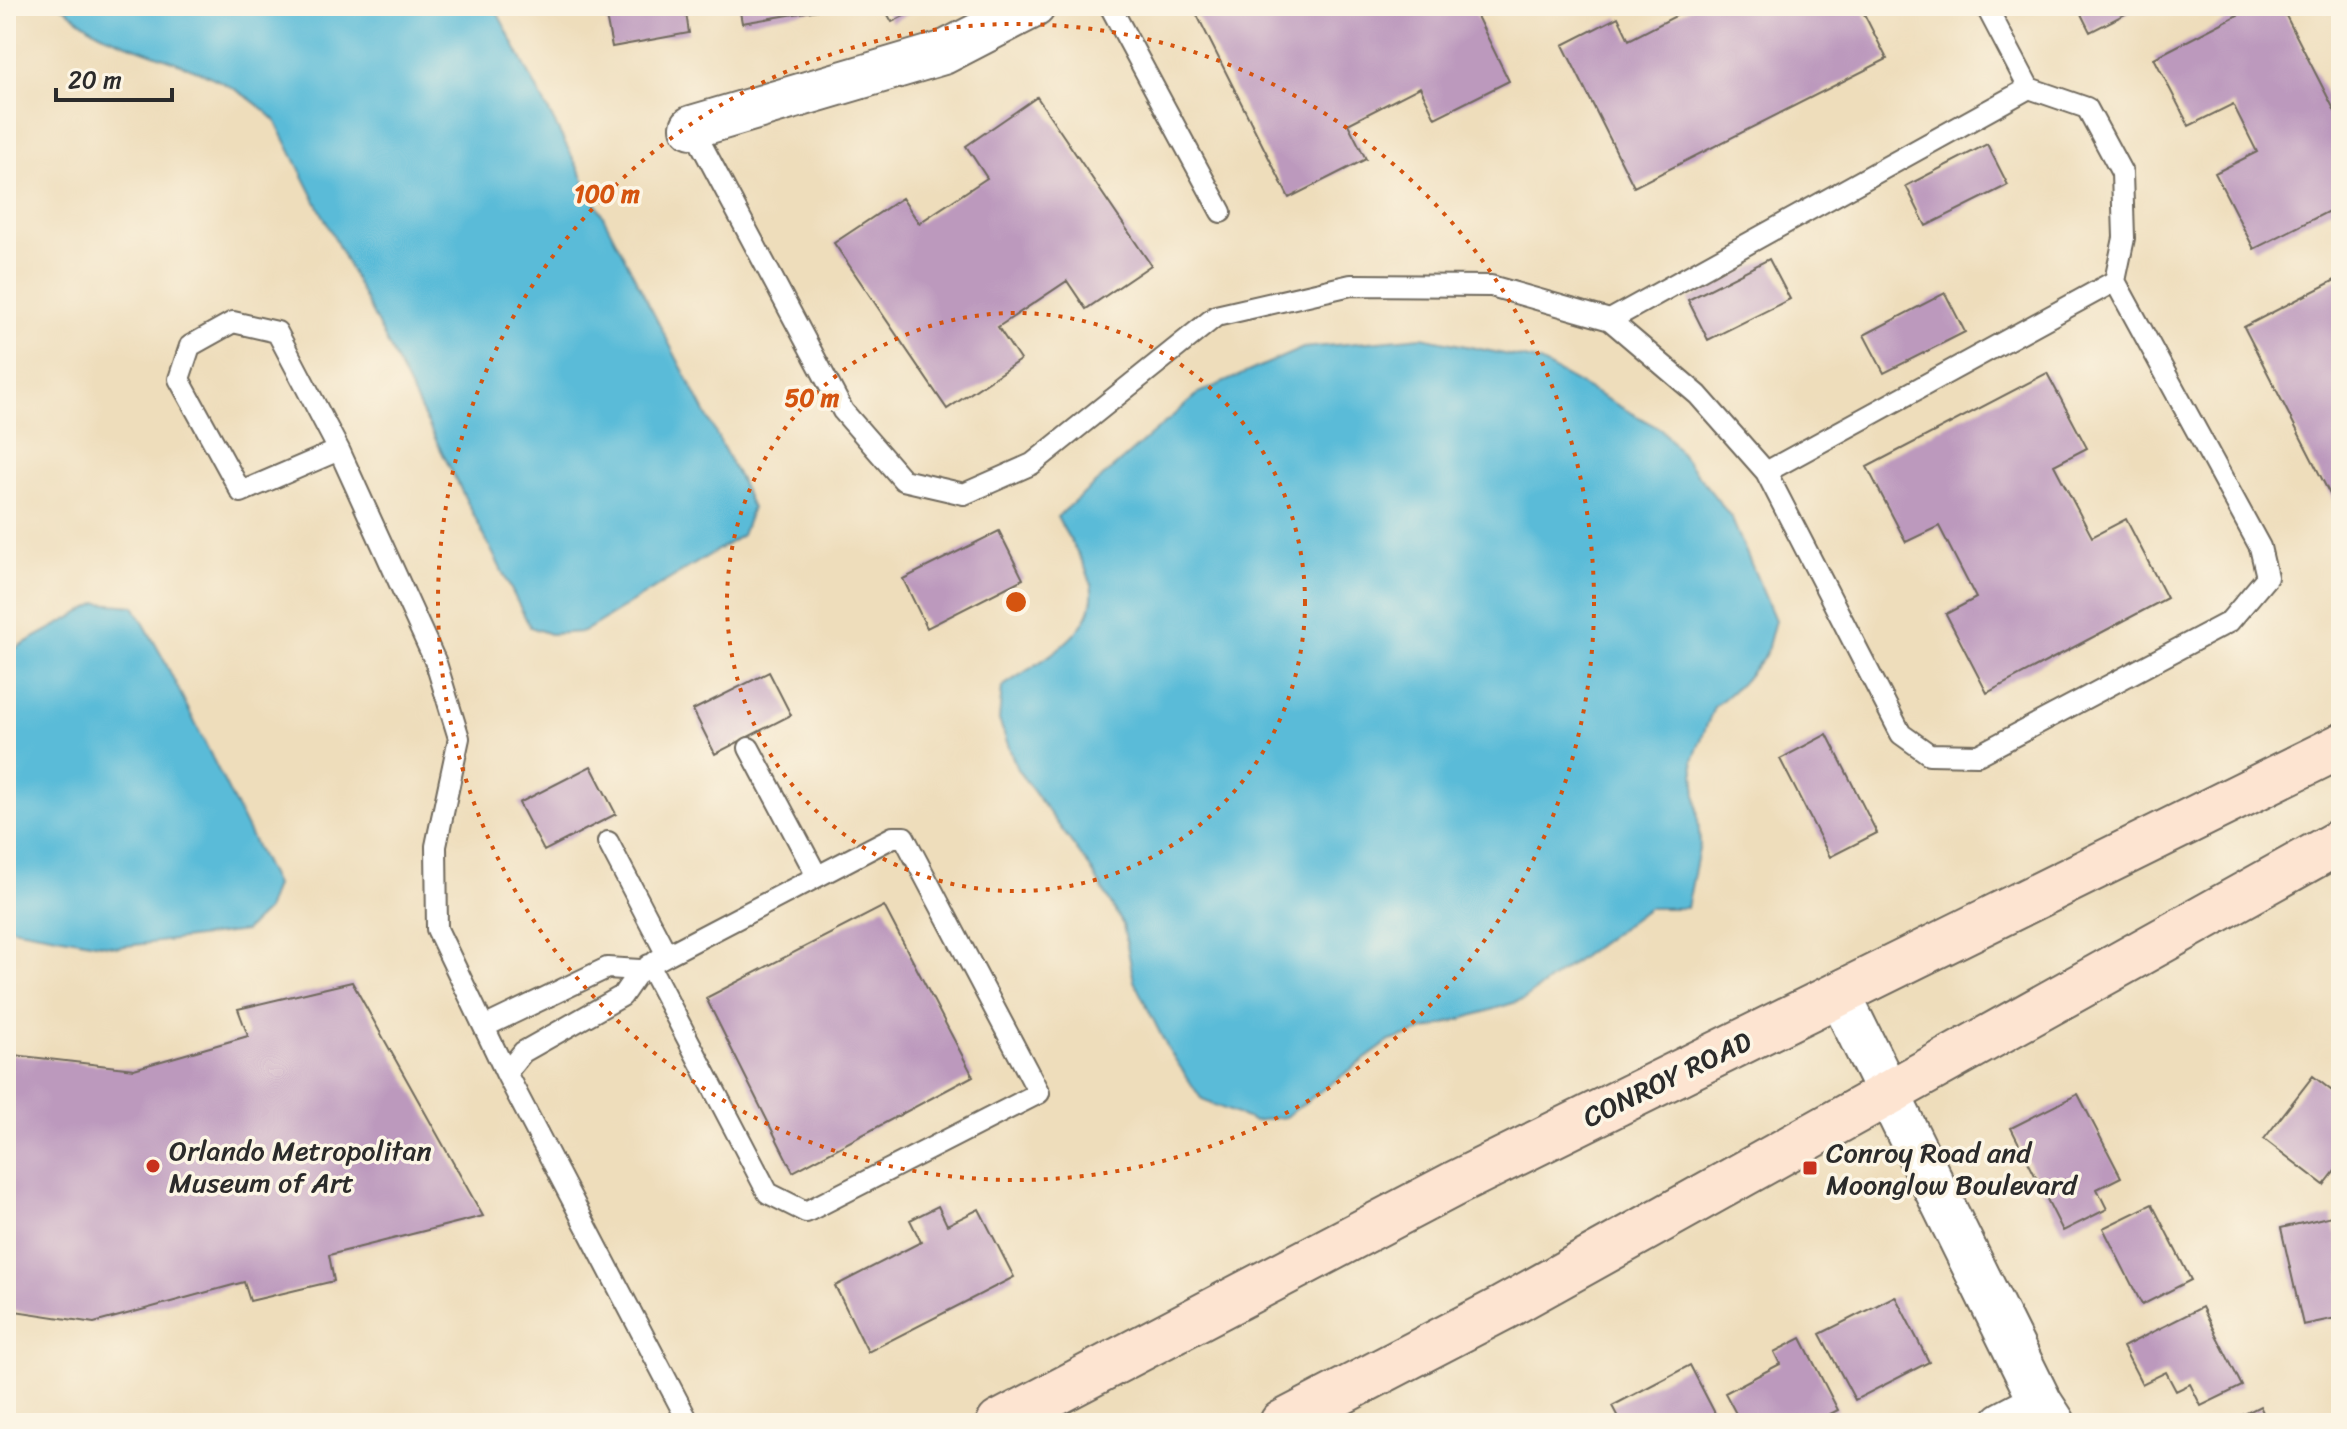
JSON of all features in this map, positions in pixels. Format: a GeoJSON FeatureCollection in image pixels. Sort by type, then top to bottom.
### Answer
{"type":"FeatureCollection","features":[{"type":"Feature","properties":{"kind":"main road","name":"CONROY ROAD"},"geometry":{"type":"LineString","coordinates":[[999,1423],[1456,1183],[2341,746]]}},
{"type":"Feature","properties":{"kind":"main road"},"geometry":{"type":"LineString","coordinates":[[1282,1423],[1503,1308],[2341,841]]}},
{"type":"Feature","properties":{"kind":"street"},"geometry":{"type":"LineString","coordinates":[[692,127],[943,53],[1034,6]]}},
{"type":"Feature","properties":{"kind":"street"},"geometry":{"type":"LineString","coordinates":[[1839,994],[2048,1413],[2003,1423]]}},
{"type":"Feature","properties":{"kind":"lane"},"geometry":{"type":"LineString","coordinates":[[1110,6],[1221,212]]}},
{"type":"Feature","properties":{"kind":"lane"},"geometry":{"type":"LineString","coordinates":[[692,127],[843,411],[903,480],[964,494],[1032,464],[1216,316],[1351,285],[1491,286],[1610,320],[1698,395],[1766,472],[1901,734],[1929,754],[1978,755],[2229,622],[2267,577],[2260,547],[2115,281],[2124,238],[2122,173],[2087,108],[2029,88],[1986,6]]}},
{"type":"Feature","properties":{"kind":"lane"},"geometry":{"type":"LineString","coordinates":[[1610,320],[2029,88]]}},
{"type":"Feature","properties":{"kind":"lane"},"geometry":{"type":"LineString","coordinates":[[1766,472],[2115,281]]}},
{"type":"Feature","properties":{"kind":"lane"},"geometry":{"type":"LineString","coordinates":[[339,450],[241,492],[179,379],[190,346],[233,322],[277,332],[339,450],[436,663],[459,738],[436,846],[437,929],[506,1073],[689,1423]]}},
{"type":"Feature","properties":{"kind":"lane"},"geometry":{"type":"LineString","coordinates":[[749,748],[817,876]]}},
{"type":"Feature","properties":{"kind":"lane"},"geometry":{"type":"LineString","coordinates":[[506,1073],[523,1052],[622,996],[652,963],[893,837],[904,837],[1039,1093],[806,1212],[768,1193],[652,963],[608,842]]}},
{"type":"Feature","properties":{"kind":"lane"},"geometry":{"type":"LineString","coordinates":[[484,1027],[607,968],[652,963]]}},
{"type":"Feature","properties":{"kind":"water"},"geometry":{"type":"Polygon","coordinates":[[[61,6],[494,6],[740,480],[752,508],[742,535],[583,632],[550,634],[530,627],[275,120],[237,90],[193,69],[102,34],[61,6]]]}},
{"type":"Feature","properties":{"kind":"water"},"geometry":{"type":"Polygon","coordinates":[[[1422,337],[1538,361],[1662,430],[1731,517],[1775,620],[1766,654],[1744,681],[1714,707],[1693,760],[1700,844],[1687,908],[1648,908],[1523,1000],[1390,1041],[1285,1117],[1254,1121],[1202,1100],[1167,1047],[1134,981],[1123,925],[1091,869],[1017,769],[999,720],[1002,687],[1063,645],[1086,618],[1092,602],[1089,576],[1057,517],[1199,393],[1303,348],[1422,337]]]}},
{"type":"Feature","properties":{"kind":"water"},"geometry":{"type":"Polygon","coordinates":[[[98,603],[134,606],[163,658],[275,885],[266,911],[245,931],[118,947],[6,927],[6,653],[98,603]]]}},
{"type":"Feature","properties":{"kind":"building"},"geometry":{"type":"Polygon","coordinates":[[[604,6],[685,6],[689,33],[612,47],[604,6]]]}},
{"type":"Feature","properties":{"kind":"building"},"geometry":{"type":"Polygon","coordinates":[[[739,6],[823,6],[824,9],[742,23],[739,6]]]}},
{"type":"Feature","properties":{"kind":"building"},"geometry":{"type":"Polygon","coordinates":[[[883,6],[924,6],[892,22],[883,6]]]}},
{"type":"Feature","properties":{"kind":"building"},"geometry":{"type":"Polygon","coordinates":[[[1214,6],[1472,6],[1509,81],[1435,118],[1420,87],[1348,124],[1366,159],[1289,198],[1197,15],[1214,6]]]}},
{"type":"Feature","properties":{"kind":"building"},"geometry":{"type":"Polygon","coordinates":[[[1695,6],[1860,6],[1887,59],[1634,187],[1563,45],[1618,17],[1629,40],[1695,6]]]}},
{"type":"Feature","properties":{"kind":"building"},"geometry":{"type":"Polygon","coordinates":[[[2077,6],[2141,6],[2090,32],[2077,6]]]}},
{"type":"Feature","properties":{"kind":"building"},"geometry":{"type":"Polygon","coordinates":[[[2255,6],[2281,6],[2341,123],[2341,205],[2254,249],[2215,173],[2257,152],[2233,104],[2189,126],[2154,58],[2255,6]]]}},
{"type":"Feature","properties":{"kind":"building"},"geometry":{"type":"Polygon","coordinates":[[[1037,97],[1151,265],[1086,309],[1067,281],[998,327],[1020,360],[947,409],[834,243],[902,198],[919,223],[987,178],[966,146],[1037,97]]]}},
{"type":"Feature","properties":{"kind":"building"},"geometry":{"type":"Polygon","coordinates":[[[1987,144],[2008,185],[1926,226],[1906,186],[1987,144]]]}},
{"type":"Feature","properties":{"kind":"building"},"geometry":{"type":"Polygon","coordinates":[[[1769,259],[1790,299],[1708,340],[1688,300],[1769,259]]]}},
{"type":"Feature","properties":{"kind":"building"},"geometry":{"type":"Polygon","coordinates":[[[2341,277],[2341,516],[2244,327],[2341,277]]]}},
{"type":"Feature","properties":{"kind":"building"},"geometry":{"type":"Polygon","coordinates":[[[1945,293],[1965,332],[1884,373],[1864,335],[1945,293]]]}},
{"type":"Feature","properties":{"kind":"building"},"geometry":{"type":"Polygon","coordinates":[[[2047,373],[2087,448],[2054,465],[2092,537],[2126,519],[2167,598],[1987,693],[1946,614],[1976,598],[1939,526],[1906,542],[1867,467],[2047,373]]]}},
{"type":"Feature","properties":{"kind":"building"},"geometry":{"type":"Polygon","coordinates":[[[999,531],[1023,579],[927,628],[903,579],[999,531]]]}},
{"type":"Feature","properties":{"kind":"building"},"geometry":{"type":"Polygon","coordinates":[[[769,672],[791,715],[715,754],[693,710],[769,672]]]}},
{"type":"Feature","properties":{"kind":"building"},"geometry":{"type":"Polygon","coordinates":[[[1827,734],[1877,833],[1830,857],[1780,759],[1827,734]]]}},
{"type":"Feature","properties":{"kind":"building"},"geometry":{"type":"Polygon","coordinates":[[[591,766],[616,814],[544,851],[519,803],[591,766]]]}},
{"type":"Feature","properties":{"kind":"building"},"geometry":{"type":"Polygon","coordinates":[[[884,906],[973,1076],[793,1172],[706,998],[884,906]]]}},
{"type":"Feature","properties":{"kind":"building"},"geometry":{"type":"Polygon","coordinates":[[[352,982],[483,1216],[329,1255],[334,1281],[250,1301],[244,1282],[94,1323],[9,1310],[6,1320],[6,1054],[134,1069],[248,1036],[238,1009],[352,982]]]}},
{"type":"Feature","properties":{"kind":"building"},"geometry":{"type":"Polygon","coordinates":[[[2313,1076],[2341,1098],[2341,1163],[2324,1185],[2264,1139],[2313,1076]]]}},
{"type":"Feature","properties":{"kind":"building"},"geometry":{"type":"Polygon","coordinates":[[[2078,1094],[2121,1177],[2097,1189],[2107,1209],[2063,1231],[2011,1128],[2078,1094]]]}},
{"type":"Feature","properties":{"kind":"building"},"geometry":{"type":"Polygon","coordinates":[[[2152,1204],[2191,1280],[2142,1305],[2103,1228],[2152,1204]]]}},
{"type":"Feature","properties":{"kind":"building"},"geometry":{"type":"Polygon","coordinates":[[[938,1206],[947,1225],[979,1209],[1014,1277],[868,1352],[835,1286],[921,1242],[910,1220],[938,1206]]]}},
{"type":"Feature","properties":{"kind":"building"},"geometry":{"type":"Polygon","coordinates":[[[2332,1216],[2341,1258],[2341,1317],[2303,1325],[2281,1228],[2332,1216]]]}},
{"type":"Feature","properties":{"kind":"building"},"geometry":{"type":"Polygon","coordinates":[[[1895,1296],[1929,1362],[1855,1400],[1820,1334],[1895,1296]]]}},
{"type":"Feature","properties":{"kind":"building"},"geometry":{"type":"Polygon","coordinates":[[[2202,1307],[2242,1386],[2201,1406],[2190,1384],[2176,1391],[2166,1372],[2142,1384],[2123,1347],[2202,1307]]]}},
{"type":"Feature","properties":{"kind":"building"},"geometry":{"type":"Polygon","coordinates":[[[1801,1338],[1838,1410],[1813,1423],[1800,1423],[1795,1414],[1778,1423],[1741,1423],[1725,1393],[1780,1364],[1774,1352],[1801,1338]]]}},
{"type":"Feature","properties":{"kind":"building"},"geometry":{"type":"Polygon","coordinates":[[[1690,1365],[1720,1423],[1621,1423],[1612,1406],[1690,1365]]]}},
{"type":"Feature","properties":{"kind":"building"},"geometry":{"type":"Polygon","coordinates":[[[2260,1406],[2268,1423],[2227,1423],[2260,1406]]]}},
{"type":"Feature","properties":{"kind":"place","name":"Orlando Metropolitan Museum of Art"},"geometry":{"type":"Point","coordinates":[153,1166]}},
{"type":"Feature","properties":{"kind":"place","name":"Conroy Road and Moonglow Boulevard"},"geometry":{"type":"Point","coordinates":[1810,1168]}}]}
